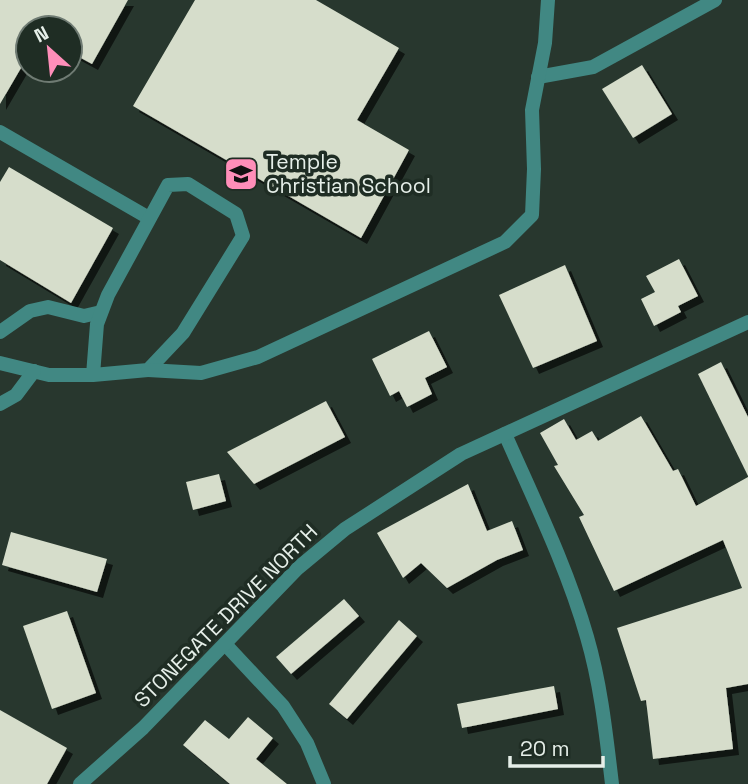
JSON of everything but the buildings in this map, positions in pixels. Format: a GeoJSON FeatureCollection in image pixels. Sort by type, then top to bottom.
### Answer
{"type":"FeatureCollection","features":[{"type":"Feature","properties":{"kind":"street"},"geometry":{"type":"LineString","coordinates":[[0,363],[49,374],[93,375],[148,370],[201,373],[258,357],[505,242],[532,215],[532,110],[545,43],[548,0]]}},
{"type":"Feature","properties":{"kind":"street"},"geometry":{"type":"LineString","coordinates":[[538,77],[593,67],[715,0]]}},
{"type":"Feature","properties":{"kind":"street"},"geometry":{"type":"LineString","coordinates":[[0,132],[149,218]]}},
{"type":"Feature","properties":{"kind":"street"},"geometry":{"type":"LineString","coordinates":[[93,375],[96,324],[108,295],[168,185],[188,184],[236,214],[243,236],[183,333],[148,370]]}},
{"type":"Feature","properties":{"kind":"street"},"geometry":{"type":"LineString","coordinates":[[0,332],[30,312],[48,307],[84,316],[101,312]]}},
{"type":"Feature","properties":{"kind":"street","name":"STONEGATE DRIVE NORTH"},"geometry":{"type":"LineString","coordinates":[[80,784],[143,728],[298,568],[345,529],[461,454],[748,322]]}},
{"type":"Feature","properties":{"kind":"street"},"geometry":{"type":"LineString","coordinates":[[0,404],[16,395],[34,371]]}},
{"type":"Feature","properties":{"kind":"street"},"geometry":{"type":"LineString","coordinates":[[505,434],[562,564],[587,637],[603,708],[612,784]]}},
{"type":"Feature","properties":{"kind":"street"},"geometry":{"type":"LineString","coordinates":[[225,644],[283,706],[307,743],[324,784]]}},
{"type":"Feature","properties":{"kind":"place","name":"Temple Christian School"},"geometry":{"type":"Point","coordinates":[241,174]}}]}
